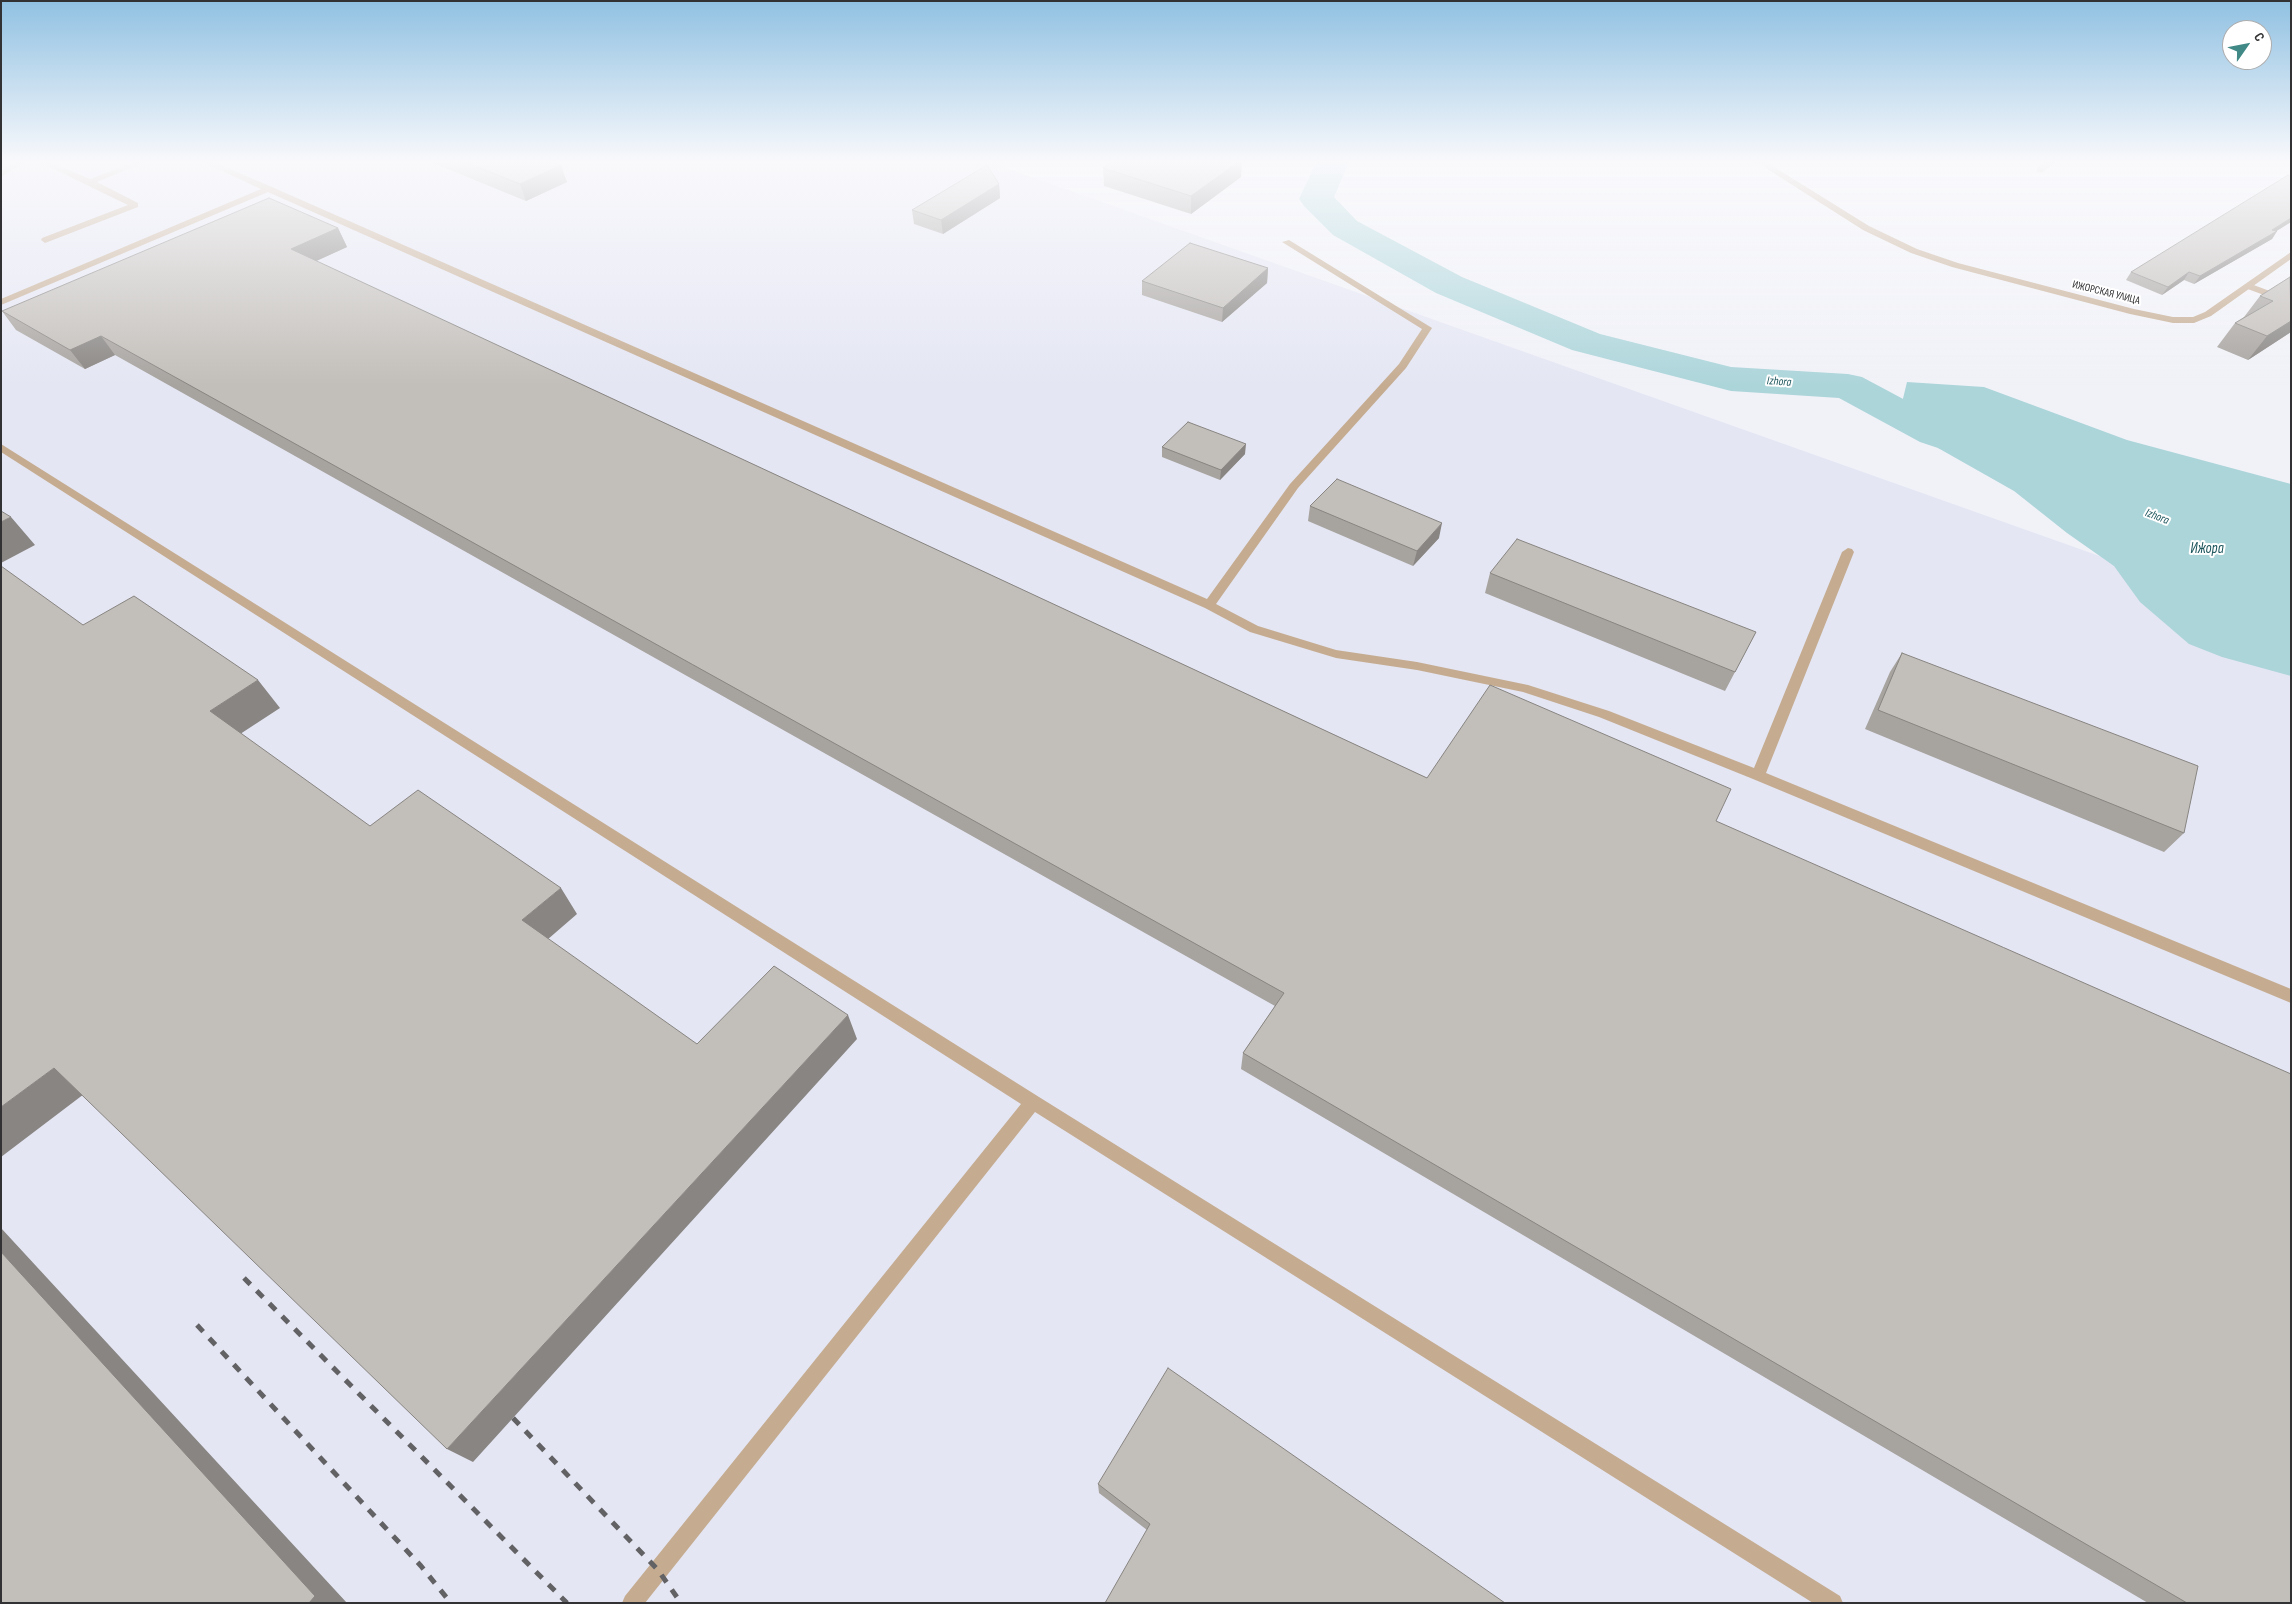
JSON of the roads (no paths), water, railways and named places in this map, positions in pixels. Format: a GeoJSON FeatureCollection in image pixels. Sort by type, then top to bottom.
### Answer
{"type":"FeatureCollection","features":[{"type":"Feature","properties":{"kind":"street"},"geometry":{"type":"LineString","coordinates":[[45,240],[58,235]]}},
{"type":"Feature","properties":{"kind":"street"},"geometry":{"type":"LineString","coordinates":[[1,302],[160,235]]}},
{"type":"Feature","properties":{"kind":"street"},"geometry":{"type":"LineString","coordinates":[[373,235],[1209,605],[1254,629],[1336,654],[1417,666],[1524,688],[1604,714],[1758,774],[2291,996]]}},
{"type":"Feature","properties":{"kind":"street","name":"ИЖОРСКАЯ УЛИЦА"},"geometry":{"type":"LineString","coordinates":[[1880,235],[1914,251],[1955,265],[2133,312],[2173,320],[2194,320],[2208,314],[2248,286]]}},
{"type":"Feature","properties":{"kind":"street"},"geometry":{"type":"LineString","coordinates":[[1209,605],[1294,486],[1403,366],[1427,328],[1286,242]]}},
{"type":"Feature","properties":{"kind":"street"},"geometry":{"type":"LineString","coordinates":[[2248,286],[2291,255]]}},
{"type":"Feature","properties":{"kind":"street"},"geometry":{"type":"LineString","coordinates":[[2248,286],[2291,302]]}},
{"type":"Feature","properties":{"kind":"street"},"geometry":{"type":"LineString","coordinates":[[1,446],[1033,1102],[1832,1603]]}},
{"type":"Feature","properties":{"kind":"street"},"geometry":{"type":"LineString","coordinates":[[1758,774],[1848,552]]}},
{"type":"Feature","properties":{"kind":"street"},"geometry":{"type":"LineString","coordinates":[[632,1603],[1033,1102]]}},
{"type":"Feature","properties":{"kind":"water","name":"Ижора"},"geometry":{"type":"Polygon","coordinates":[[[1907,382],[1984,387],[2127,440],[2291,484],[2291,676],[2222,657],[2189,644],[2140,602],[2114,566],[2067,533],[2014,491],[1938,448],[1935,433],[1899,415],[1907,382]]]}},
{"type":"Feature","properties":{"kind":"waterway","name":"Izhora"},"geometry":{"type":"LineString","coordinates":[[1358,235],[1449,285],[1586,342],[1731,379],[1848,386],[1935,433],[1971,446]]}},
{"type":"Feature","properties":{"kind":"railway"},"geometry":{"type":"LineString","coordinates":[[244,1278],[567,1603]]}},
{"type":"Feature","properties":{"kind":"railway"},"geometry":{"type":"LineString","coordinates":[[197,1325],[421,1566],[451,1603]]}},
{"type":"Feature","properties":{"kind":"railway"},"geometry":{"type":"LineString","coordinates":[[513,1418],[658,1570],[681,1603]]}}]}
